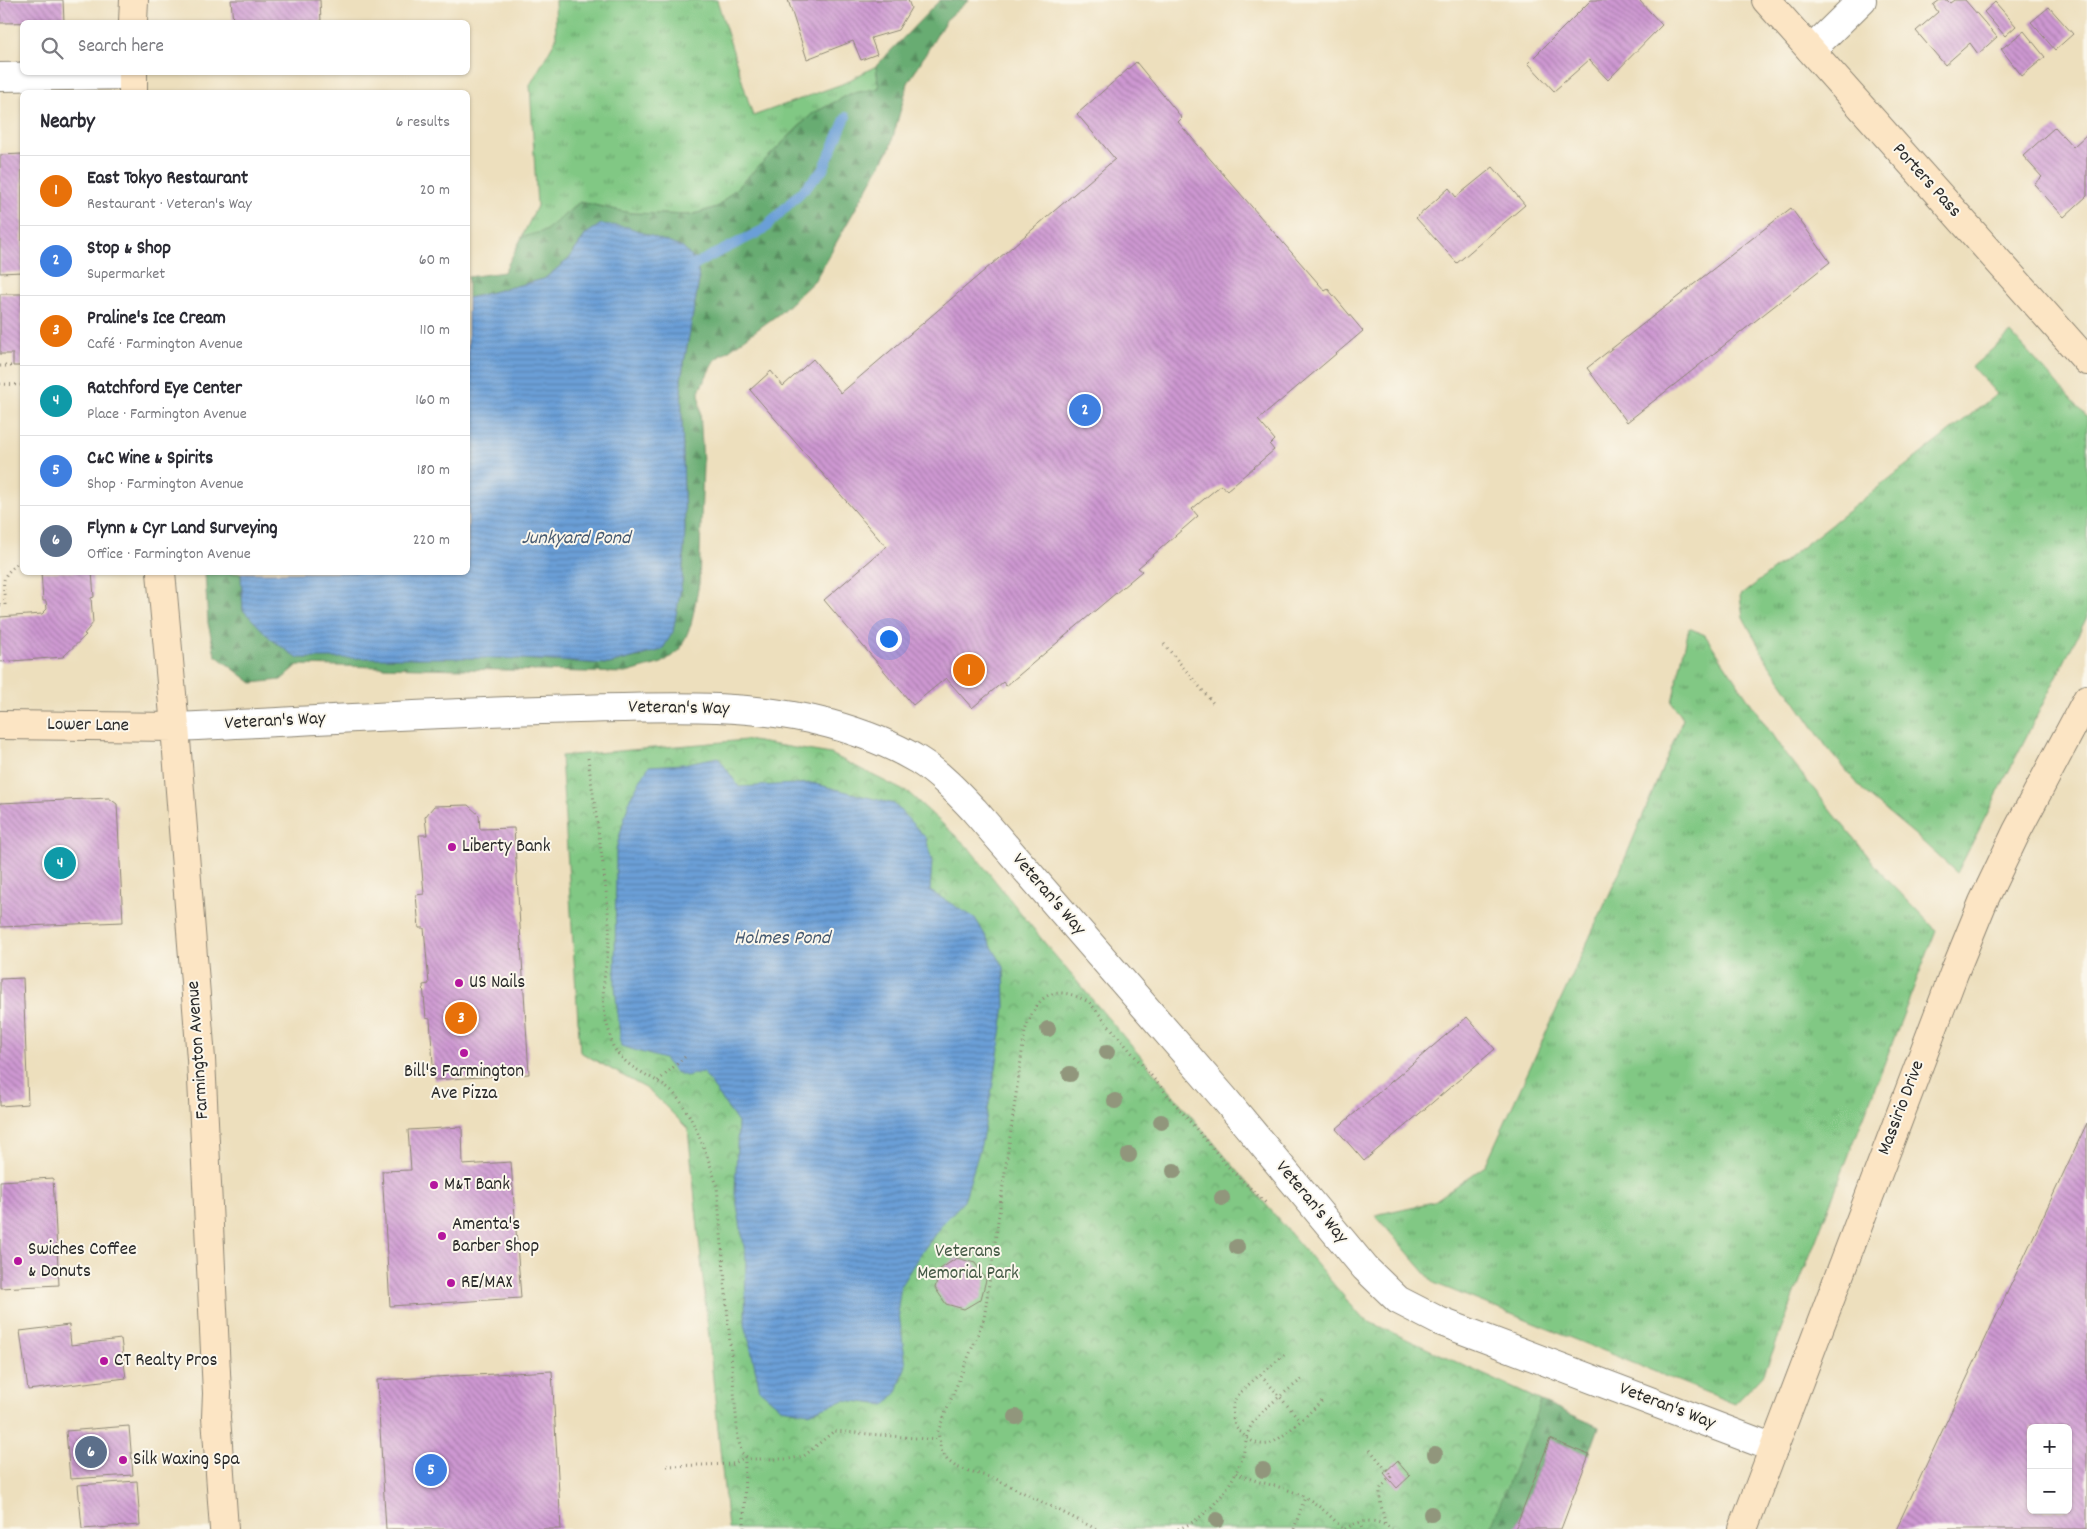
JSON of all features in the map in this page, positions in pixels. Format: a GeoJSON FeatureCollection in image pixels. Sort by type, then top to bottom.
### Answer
{"type":"FeatureCollection","features":[{"type":"Feature","properties":{"kind":"main road"},"geometry":{"type":"LineString","coordinates":[[133,20],[134,0]]}},
{"type":"Feature","properties":{"kind":"main road","name":"Porters Pass"},"geometry":{"type":"LineString","coordinates":[[1766,0],[2087,361]]}},
{"type":"Feature","properties":{"kind":"main road","name":"Farmington Avenue"},"geometry":{"type":"LineString","coordinates":[[161,575],[201,1060],[217,1393],[216,1418],[224,1529]]}},
{"type":"Feature","properties":{"kind":"main road","name":"Massirio Drive"},"geometry":{"type":"LineString","coordinates":[[1743,1529],[1954,973],[1983,902],[2017,831],[2087,698]]}},
{"type":"Feature","properties":{"kind":"main road","name":"Lower Lane"},"geometry":{"type":"LineString","coordinates":[[0,724],[175,727]]}},
{"type":"Feature","properties":{"kind":"street"},"geometry":{"type":"LineString","coordinates":[[1810,50],[1862,0]]}},
{"type":"Feature","properties":{"kind":"street"},"geometry":{"type":"LineString","coordinates":[[0,76],[133,80]]}},
{"type":"Feature","properties":{"kind":"street","name":"Veteran's Way"},"geometry":{"type":"LineString","coordinates":[[175,727],[519,710],[711,708],[776,712],[831,725],[880,742],[919,760],[952,787],[974,810],[1224,1098],[1365,1268],[1398,1300],[1439,1321],[1774,1448]]}},
{"type":"Feature","properties":{"kind":"path"},"geometry":{"type":"LineString","coordinates":[[0,366],[13,366]]}},
{"type":"Feature","properties":{"kind":"path"},"geometry":{"type":"LineString","coordinates":[[0,384],[20,385]]}},
{"type":"Feature","properties":{"kind":"path"},"geometry":{"type":"LineString","coordinates":[[0,605],[5,605],[3,576],[7,570],[20,561]]}},
{"type":"Feature","properties":{"kind":"path"},"geometry":{"type":"LineString","coordinates":[[1164,644],[1213,703]]}},
{"type":"Feature","properties":{"kind":"path"},"geometry":{"type":"LineString","coordinates":[[588,758],[608,913],[609,928],[602,985],[604,1014],[613,1045],[626,1063],[644,1075],[658,1081],[673,1093],[688,1116],[708,1154],[717,1186],[738,1439],[745,1457],[744,1529]]}},
{"type":"Feature","properties":{"kind":"path"},"geometry":{"type":"LineString","coordinates":[[1096,1529],[996,1479],[956,1467],[947,1460],[938,1440],[938,1430],[984,1319],[1024,1030],[1031,1013],[1039,1001],[1050,995],[1062,992],[1089,1002],[1230,1169],[1269,1206]]}},
{"type":"Feature","properties":{"kind":"path"},"geometry":{"type":"LineString","coordinates":[[658,1081],[687,1055]]}},
{"type":"Feature","properties":{"kind":"path"},"geometry":{"type":"LineString","coordinates":[[1284,1355],[1236,1398],[1233,1420],[1237,1428],[1246,1438],[1257,1443],[1268,1444],[1275,1441],[1323,1400]]}},
{"type":"Feature","properties":{"kind":"path"},"geometry":{"type":"LineString","coordinates":[[1261,1375],[1300,1420]]}},
{"type":"Feature","properties":{"kind":"path"},"geometry":{"type":"LineString","coordinates":[[1178,1529],[1200,1518],[1213,1506],[1236,1474],[1242,1460],[1246,1438],[1257,1418],[1303,1378]]}},
{"type":"Feature","properties":{"kind":"path"},"geometry":{"type":"LineString","coordinates":[[667,1466],[733,1464],[745,1457],[763,1460],[789,1459],[804,1456],[834,1431],[938,1440]]}},
{"type":"Feature","properties":{"kind":"path"},"geometry":{"type":"LineString","coordinates":[[1370,1450],[1392,1476],[1381,1487],[1380,1498],[1386,1524]]}},
{"type":"Feature","properties":{"kind":"path"},"geometry":{"type":"LineString","coordinates":[[1236,1474],[1254,1482],[1291,1491],[1315,1502],[1344,1529],[1360,1522],[1375,1521],[1386,1524],[1392,1529]]}},
{"type":"Feature","properties":{"kind":"path"},"geometry":{"type":"LineString","coordinates":[[1294,1529],[1305,1497]]}},
{"type":"Feature","properties":{"kind":"path"},"geometry":{"type":"LineString","coordinates":[[1360,1522],[1362,1529]]}},
{"type":"Feature","properties":{"kind":"green space"},"geometry":{"type":"Polygon","coordinates":[[[555,0],[717,0],[753,116],[842,84],[876,66],[879,88],[850,94],[812,114],[717,207],[691,215],[630,213],[580,202],[545,232],[522,237],[537,206],[530,85],[556,39],[555,0]]]}},
{"type":"Feature","properties":{"kind":"green space"},"geometry":{"type":"Polygon","coordinates":[[[940,0],[969,0],[946,20],[908,83],[890,148],[815,280],[780,313],[714,361],[699,391],[703,464],[699,584],[691,625],[680,650],[662,663],[626,673],[298,665],[281,680],[252,683],[215,655],[208,623],[205,575],[241,575],[243,611],[501,658],[609,664],[662,650],[682,582],[685,530],[681,379],[699,281],[697,263],[586,234],[569,259],[544,279],[470,298],[470,277],[504,272],[522,237],[545,231],[580,202],[630,213],[691,215],[717,207],[812,114],[850,94],[879,88],[876,66],[940,0]]]}},
{"type":"Feature","properties":{"kind":"green space"},"geometry":{"type":"Polygon","coordinates":[[[2011,333],[2087,417],[2087,617],[1957,873],[1866,794],[1826,746],[1767,661],[1743,617],[1740,596],[1997,394],[1972,367],[2011,333]]]}},
{"type":"Feature","properties":{"kind":"green space"},"geometry":{"type":"Polygon","coordinates":[[[1689,628],[1705,635],[1783,751],[1885,877],[1936,930],[1764,1374],[1735,1404],[1434,1283],[1375,1215],[1433,1202],[1485,1166],[1619,873],[1683,719],[1672,702],[1689,628]]]}},
{"type":"Feature","properties":{"kind":"green space","name":"Veterans Memorial Park"},"geometry":{"type":"Polygon","coordinates":[[[746,740],[831,754],[910,794],[969,848],[1052,952],[1363,1319],[1541,1401],[1490,1529],[728,1529],[688,1129],[649,1090],[580,1052],[561,756],[746,740]]]}},
{"type":"Feature","properties":{"kind":"green space"},"geometry":{"type":"Polygon","coordinates":[[[1488,1377],[1599,1427],[1589,1455],[1550,1439],[1515,1529],[1453,1529],[1488,1377]]]}},
{"type":"Feature","properties":{"kind":"water","name":"Junkyard Pond"},"geometry":{"type":"Polygon","coordinates":[[[601,224],[628,227],[683,248],[697,263],[699,281],[681,379],[685,530],[682,582],[673,632],[662,650],[609,664],[501,658],[297,658],[271,639],[243,610],[241,575],[470,575],[470,298],[544,279],[569,259],[586,234],[601,224]]]}},
{"type":"Feature","properties":{"kind":"water","name":"Holmes Pond"},"geometry":{"type":"Polygon","coordinates":[[[718,757],[739,787],[812,783],[894,804],[926,838],[932,862],[930,891],[975,918],[1004,967],[1005,1006],[996,1068],[981,1145],[964,1201],[944,1222],[901,1285],[898,1307],[906,1365],[897,1392],[885,1405],[845,1400],[808,1413],[781,1408],[760,1390],[745,1323],[746,1258],[735,1193],[738,1123],[703,1072],[686,1076],[675,1072],[664,1059],[621,1046],[615,986],[616,849],[630,798],[649,766],[683,764],[718,757]]]}},
{"type":"Feature","properties":{"kind":"building"},"geometry":{"type":"Polygon","coordinates":[[[0,0],[63,0],[64,20],[20,20],[20,23],[0,23],[0,0]]]}},
{"type":"Feature","properties":{"kind":"building"},"geometry":{"type":"Polygon","coordinates":[[[231,0],[320,0],[321,20],[233,20],[231,0]]]}},
{"type":"Feature","properties":{"kind":"building"},"geometry":{"type":"Polygon","coordinates":[[[788,0],[908,0],[911,8],[898,30],[871,38],[877,54],[861,60],[853,41],[807,59],[788,0]]]}},
{"type":"Feature","properties":{"kind":"building"},"geometry":{"type":"Polygon","coordinates":[[[1591,0],[1639,0],[1662,25],[1608,80],[1589,60],[1554,91],[1528,63],[1591,0]]]}},
{"type":"Feature","properties":{"kind":"building"},"geometry":{"type":"Polygon","coordinates":[[[1940,0],[1947,0],[1950,3],[1954,0],[1965,0],[1997,37],[1978,54],[1970,43],[1945,65],[1916,31],[1938,12],[1933,5],[1940,0]]]}},
{"type":"Feature","properties":{"kind":"building"},"geometry":{"type":"Polygon","coordinates":[[[1995,2],[2016,26],[2005,36],[1984,12],[1995,2]]]}},
{"type":"Feature","properties":{"kind":"building"},"geometry":{"type":"Polygon","coordinates":[[[2049,7],[2073,34],[2055,50],[2031,22],[2049,7]]]}},
{"type":"Feature","properties":{"kind":"building"},"geometry":{"type":"Polygon","coordinates":[[[2024,31],[2045,57],[2022,76],[2001,49],[2024,31]]]}},
{"type":"Feature","properties":{"kind":"building"},"geometry":{"type":"Polygon","coordinates":[[[1136,62],[1182,118],[1178,122],[1325,291],[1328,289],[1363,331],[1258,420],[1275,440],[1270,445],[1274,450],[1227,490],[1221,485],[1192,509],[1198,516],[1138,568],[1142,571],[1006,686],[1003,682],[972,708],[946,678],[913,705],[824,600],[886,547],[750,390],[771,371],[783,386],[813,359],[841,393],[1115,159],[1077,114],[1136,62]]]}},
{"type":"Feature","properties":{"kind":"building"},"geometry":{"type":"Polygon","coordinates":[[[2055,127],[2073,147],[2087,134],[2087,196],[2064,217],[2034,184],[2042,177],[2023,156],[2055,127]]]}},
{"type":"Feature","properties":{"kind":"building"},"geometry":{"type":"Polygon","coordinates":[[[20,154],[20,272],[0,273],[0,155],[20,154]]]}},
{"type":"Feature","properties":{"kind":"building"},"geometry":{"type":"Polygon","coordinates":[[[1493,167],[1525,205],[1457,263],[1416,218],[1449,188],[1456,197],[1493,167]]]}},
{"type":"Feature","properties":{"kind":"building"},"geometry":{"type":"Polygon","coordinates":[[[1791,208],[1830,262],[1627,422],[1587,368],[1791,208]]]}},
{"type":"Feature","properties":{"kind":"building"},"geometry":{"type":"Polygon","coordinates":[[[0,294],[20,294],[20,366],[13,366],[13,354],[0,354],[0,294]]]}},
{"type":"Feature","properties":{"kind":"building"},"geometry":{"type":"Polygon","coordinates":[[[41,575],[92,575],[94,597],[91,598],[93,623],[84,634],[86,635],[63,657],[0,662],[0,617],[42,614],[47,609],[46,601],[43,601],[41,575]]]}},
{"type":"Feature","properties":{"kind":"building"},"geometry":{"type":"Polygon","coordinates":[[[109,798],[117,804],[123,922],[0,927],[0,803],[109,798]]]}},
{"type":"Feature","properties":{"kind":"building"},"geometry":{"type":"Polygon","coordinates":[[[468,805],[479,815],[480,829],[514,828],[529,1074],[434,1080],[430,1019],[426,1018],[423,985],[429,984],[424,928],[419,928],[416,895],[424,894],[419,835],[427,835],[425,817],[434,806],[468,805]]]}},
{"type":"Feature","properties":{"kind":"building"},"geometry":{"type":"Polygon","coordinates":[[[23,978],[28,1104],[0,1106],[0,979],[23,978]]]}},
{"type":"Feature","properties":{"kind":"building"},"geometry":{"type":"Polygon","coordinates":[[[1467,1017],[1495,1049],[1364,1161],[1336,1129],[1467,1017]]]}},
{"type":"Feature","properties":{"kind":"building"},"geometry":{"type":"Polygon","coordinates":[[[2087,1123],[2087,1529],[1896,1529],[2087,1123]]]}},
{"type":"Feature","properties":{"kind":"building"},"geometry":{"type":"Polygon","coordinates":[[[462,1127],[463,1165],[511,1162],[521,1298],[390,1306],[382,1171],[411,1170],[408,1130],[462,1127]]]}},
{"type":"Feature","properties":{"kind":"building"},"geometry":{"type":"Polygon","coordinates":[[[53,1178],[59,1285],[0,1288],[0,1181],[53,1178]]]}},
{"type":"Feature","properties":{"kind":"building"},"geometry":{"type":"Polygon","coordinates":[[[957,1258],[975,1263],[986,1280],[981,1299],[964,1309],[946,1304],[935,1288],[940,1269],[957,1258]]]}},
{"type":"Feature","properties":{"kind":"building"},"geometry":{"type":"Polygon","coordinates":[[[69,1325],[71,1345],[121,1339],[126,1378],[28,1390],[20,1331],[69,1325]]]}},
{"type":"Feature","properties":{"kind":"building"},"geometry":{"type":"Polygon","coordinates":[[[552,1371],[561,1529],[386,1529],[377,1380],[552,1371]]]}},
{"type":"Feature","properties":{"kind":"building"},"geometry":{"type":"Polygon","coordinates":[[[129,1426],[133,1475],[70,1479],[66,1431],[129,1426]]]}},
{"type":"Feature","properties":{"kind":"building"},"geometry":{"type":"Polygon","coordinates":[[[1550,1439],[1589,1455],[1561,1529],[1515,1529],[1550,1439]]]}},
{"type":"Feature","properties":{"kind":"building"},"geometry":{"type":"Polygon","coordinates":[[[1397,1461],[1410,1476],[1397,1488],[1384,1473],[1397,1461]]]}},
{"type":"Feature","properties":{"kind":"building"},"geometry":{"type":"Polygon","coordinates":[[[137,1481],[140,1525],[82,1529],[78,1485],[137,1481]]]}},
{"type":"Feature","properties":{"kind":"waterway"},"geometry":{"type":"LineString","coordinates":[[689,272],[697,263],[763,230],[823,170],[846,117]]}},
{"type":"Feature","properties":{"kind":"place","name":"Stop & Shop"},"geometry":{"type":"Point","coordinates":[1085,410]}},
{"type":"Feature","properties":{"kind":"place","name":"East Tokyo Restaurant"},"geometry":{"type":"Point","coordinates":[969,670]}},
{"type":"Feature","properties":{"kind":"place","name":"Liberty Bank"},"geometry":{"type":"Point","coordinates":[452,847]}},
{"type":"Feature","properties":{"kind":"place","name":"Ratchford Eye Center"},"geometry":{"type":"Point","coordinates":[60,863]}},
{"type":"Feature","properties":{"kind":"place","name":"US Nails"},"geometry":{"type":"Point","coordinates":[459,983]}},
{"type":"Feature","properties":{"kind":"place","name":"Praline's Ice Cream"},"geometry":{"type":"Point","coordinates":[461,1018]}},
{"type":"Feature","properties":{"kind":"place","name":"Bill's Farmington Ave Pizza"},"geometry":{"type":"Point","coordinates":[464,1053]}},
{"type":"Feature","properties":{"kind":"place","name":"M&T Bank"},"geometry":{"type":"Point","coordinates":[434,1185]}},
{"type":"Feature","properties":{"kind":"place","name":"Amenta's Barber Shop"},"geometry":{"type":"Point","coordinates":[442,1236]}},
{"type":"Feature","properties":{"kind":"place","name":"Swiches Coffee & Donuts"},"geometry":{"type":"Point","coordinates":[18,1261]}},
{"type":"Feature","properties":{"kind":"place","name":"RE/MAX"},"geometry":{"type":"Point","coordinates":[451,1283]}},
{"type":"Feature","properties":{"kind":"place","name":"CT Realty Pros"},"geometry":{"type":"Point","coordinates":[104,1361]}},
{"type":"Feature","properties":{"kind":"place","name":"Flynn & Cyr Land Surveying"},"geometry":{"type":"Point","coordinates":[91,1452]}},
{"type":"Feature","properties":{"kind":"place","name":"Silk Waxing Spa"},"geometry":{"type":"Point","coordinates":[123,1460]}},
{"type":"Feature","properties":{"kind":"place","name":"C&C Wine & Spirits"},"geometry":{"type":"Point","coordinates":[431,1470]}}]}
